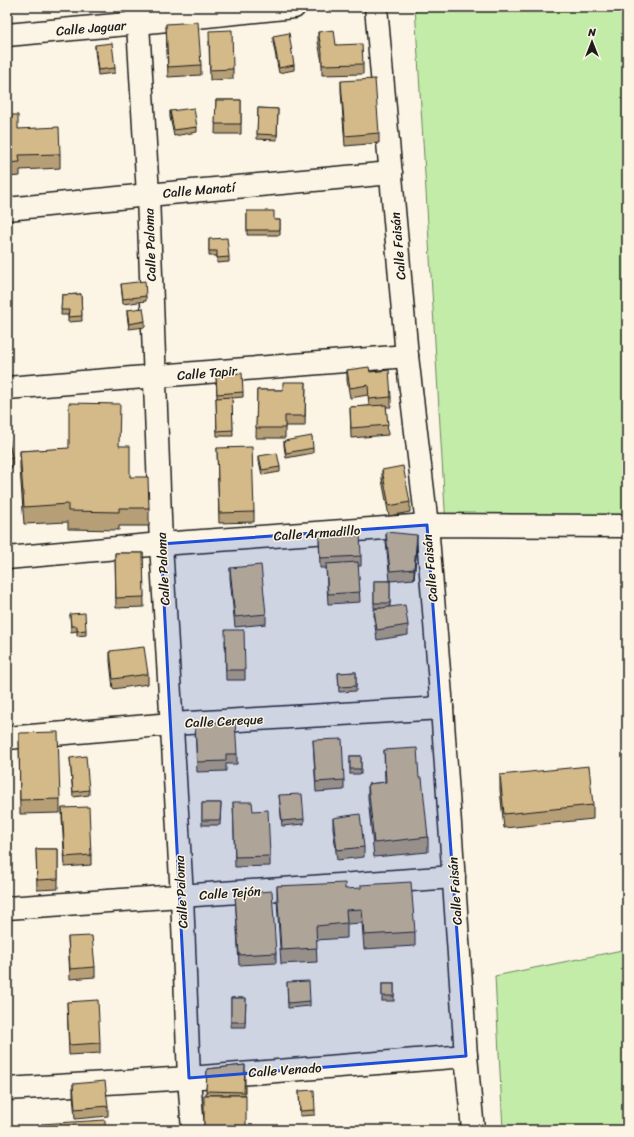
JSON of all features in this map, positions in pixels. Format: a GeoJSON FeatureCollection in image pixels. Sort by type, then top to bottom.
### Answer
{"type":"FeatureCollection","features":[{"type":"Feature","properties":{"kind":"street","name":"Calle Jaguar"},"geometry":{"type":"LineString","coordinates":[[7,35],[137,15],[294,7]]}},
{"type":"Feature","properties":{"kind":"street","name":"Calle Faisán"},"geometry":{"type":"LineString","coordinates":[[376,7],[407,356],[427,525],[442,708],[466,1056],[473,1130]]}},
{"type":"Feature","properties":{"kind":"street","name":"Calle Paloma"},"geometry":{"type":"LineString","coordinates":[[137,15],[148,195],[161,544],[182,896],[189,1078],[193,1130]]}},
{"type":"Feature","properties":{"kind":"street","name":"Calle Manatí"},"geometry":{"type":"LineString","coordinates":[[7,209],[391,173]]}},
{"type":"Feature","properties":{"kind":"street","name":"Calle Tapir"},"geometry":{"type":"LineString","coordinates":[[7,388],[407,356]]}},
{"type":"Feature","properties":{"kind":"street","name":"Calle Armadillo"},"geometry":{"type":"LineString","coordinates":[[7,558],[161,544],[427,525],[627,526]]}},
{"type":"Feature","properties":{"kind":"street","name":"Calle Cereque"},"geometry":{"type":"LineString","coordinates":[[7,738],[172,724],[442,708]]}},
{"type":"Feature","properties":{"kind":"street","name":"Calle Tejón"},"geometry":{"type":"LineString","coordinates":[[7,908],[454,877]]}},
{"type":"Feature","properties":{"kind":"street","name":"Calle Venado"},"geometry":{"type":"LineString","coordinates":[[7,1089],[189,1078],[466,1056]]}},
{"type":"Feature","properties":{"kind":"highlighted area"},"geometry":{"type":"Polygon","coordinates":[[[427,525],[466,1056],[189,1078],[161,544],[427,525]]]}},
{"type":"Feature","properties":{"kind":"green space"},"geometry":{"type":"Polygon","coordinates":[[[415,7],[627,7],[627,538],[446,526],[415,7]]]}},
{"type":"Feature","properties":{"kind":"green space"},"geometry":{"type":"Polygon","coordinates":[[[627,949],[627,1130],[503,1130],[495,976],[627,949]]]}},
{"type":"Feature","properties":{"kind":"building"},"geometry":{"type":"Polygon","coordinates":[[[198,22],[201,65],[168,67],[166,24],[198,22]]]}},
{"type":"Feature","properties":{"kind":"building"},"geometry":{"type":"Polygon","coordinates":[[[232,30],[233,69],[210,70],[209,31],[232,30]]]}},
{"type":"Feature","properties":{"kind":"building"},"geometry":{"type":"Polygon","coordinates":[[[334,30],[336,45],[362,44],[363,64],[322,65],[322,52],[318,32],[334,30]]]}},
{"type":"Feature","properties":{"kind":"building"},"geometry":{"type":"Polygon","coordinates":[[[289,33],[294,65],[279,68],[273,36],[289,33]]]}},
{"type":"Feature","properties":{"kind":"building"},"geometry":{"type":"Polygon","coordinates":[[[112,43],[115,68],[98,70],[95,45],[112,43]]]}},
{"type":"Feature","properties":{"kind":"building"},"geometry":{"type":"Polygon","coordinates":[[[375,79],[379,133],[345,136],[341,81],[375,79]]]}},
{"type":"Feature","properties":{"kind":"building"},"geometry":{"type":"Polygon","coordinates":[[[216,100],[241,100],[241,124],[215,124],[216,100]]]}},
{"type":"Feature","properties":{"kind":"building"},"geometry":{"type":"Polygon","coordinates":[[[194,108],[197,127],[174,130],[170,111],[194,108]]]}},
{"type":"Feature","properties":{"kind":"building"},"geometry":{"type":"Polygon","coordinates":[[[258,108],[278,109],[277,135],[257,134],[258,108]]]}},
{"type":"Feature","properties":{"kind":"building"},"geometry":{"type":"Polygon","coordinates":[[[7,115],[18,115],[18,129],[59,127],[60,154],[19,155],[20,162],[7,163],[7,115]]]}},
{"type":"Feature","properties":{"kind":"building"},"geometry":{"type":"Polygon","coordinates":[[[247,211],[274,211],[274,220],[280,220],[280,230],[247,230],[247,211]]]}},
{"type":"Feature","properties":{"kind":"building"},"geometry":{"type":"Polygon","coordinates":[[[227,238],[229,257],[217,258],[217,251],[209,251],[209,239],[227,238]]]}},
{"type":"Feature","properties":{"kind":"building"},"geometry":{"type":"Polygon","coordinates":[[[145,281],[146,296],[123,299],[121,284],[145,281]]]}},
{"type":"Feature","properties":{"kind":"building"},"geometry":{"type":"Polygon","coordinates":[[[81,294],[82,316],[68,317],[69,310],[61,310],[62,295],[81,294]]]}},
{"type":"Feature","properties":{"kind":"building"},"geometry":{"type":"Polygon","coordinates":[[[143,308],[145,321],[129,324],[127,310],[143,308]]]}},
{"type":"Feature","properties":{"kind":"building"},"geometry":{"type":"Polygon","coordinates":[[[369,367],[370,372],[389,370],[391,397],[369,399],[368,385],[350,388],[347,370],[369,367]]]}},
{"type":"Feature","properties":{"kind":"building"},"geometry":{"type":"Polygon","coordinates":[[[242,373],[243,392],[217,394],[216,375],[242,373]]]}},
{"type":"Feature","properties":{"kind":"building"},"geometry":{"type":"Polygon","coordinates":[[[283,382],[306,382],[305,416],[285,416],[285,428],[256,428],[257,390],[283,390],[283,382]]]}},
{"type":"Feature","properties":{"kind":"building"},"geometry":{"type":"Polygon","coordinates":[[[232,397],[233,430],[217,431],[216,398],[232,397]]]}},
{"type":"Feature","properties":{"kind":"building"},"geometry":{"type":"Polygon","coordinates":[[[69,403],[120,404],[119,446],[130,446],[130,477],[148,477],[149,508],[119,508],[119,512],[68,511],[68,504],[24,507],[20,451],[69,448],[69,403]]]}},
{"type":"Feature","properties":{"kind":"building"},"geometry":{"type":"Polygon","coordinates":[[[386,405],[388,425],[351,428],[350,407],[386,405]]]}},
{"type":"Feature","properties":{"kind":"building"},"geometry":{"type":"Polygon","coordinates":[[[7,431],[12,458],[7,459],[7,431]]]}},
{"type":"Feature","properties":{"kind":"building"},"geometry":{"type":"Polygon","coordinates":[[[312,436],[313,448],[286,453],[284,441],[312,436]]]}},
{"type":"Feature","properties":{"kind":"building"},"geometry":{"type":"Polygon","coordinates":[[[252,447],[254,512],[219,513],[217,448],[252,447]]]}},
{"type":"Feature","properties":{"kind":"building"},"geometry":{"type":"Polygon","coordinates":[[[277,453],[280,467],[262,470],[259,456],[277,453]]]}},
{"type":"Feature","properties":{"kind":"building"},"geometry":{"type":"Polygon","coordinates":[[[403,466],[410,502],[389,506],[382,470],[403,466]]]}},
{"type":"Feature","properties":{"kind":"building"},"geometry":{"type":"Polygon","coordinates":[[[386,532],[417,535],[414,569],[390,571],[386,532]]]}},
{"type":"Feature","properties":{"kind":"building"},"geometry":{"type":"Polygon","coordinates":[[[360,533],[361,556],[320,558],[319,536],[360,533]]]}},
{"type":"Feature","properties":{"kind":"building"},"geometry":{"type":"Polygon","coordinates":[[[115,553],[143,553],[144,597],[116,598],[115,553]]]}},
{"type":"Feature","properties":{"kind":"building"},"geometry":{"type":"Polygon","coordinates":[[[358,562],[360,592],[328,594],[326,564],[358,562]]]}},
{"type":"Feature","properties":{"kind":"building"},"geometry":{"type":"Polygon","coordinates":[[[261,565],[266,614],[235,617],[230,568],[261,565]]]}},
{"type":"Feature","properties":{"kind":"building"},"geometry":{"type":"Polygon","coordinates":[[[374,581],[390,581],[390,603],[374,603],[374,581]]]}},
{"type":"Feature","properties":{"kind":"building"},"geometry":{"type":"Polygon","coordinates":[[[405,605],[408,625],[377,630],[374,609],[405,605]]]}},
{"type":"Feature","properties":{"kind":"building"},"geometry":{"type":"Polygon","coordinates":[[[85,613],[86,630],[77,631],[77,626],[71,626],[70,614],[85,613]]]}},
{"type":"Feature","properties":{"kind":"building"},"geometry":{"type":"Polygon","coordinates":[[[225,630],[244,630],[245,670],[226,670],[225,630]]]}},
{"type":"Feature","properties":{"kind":"building"},"geometry":{"type":"Polygon","coordinates":[[[144,647],[148,674],[113,679],[110,651],[144,647]]]}},
{"type":"Feature","properties":{"kind":"building"},"geometry":{"type":"Polygon","coordinates":[[[356,672],[356,686],[339,687],[338,673],[356,672]]]}},
{"type":"Feature","properties":{"kind":"building"},"geometry":{"type":"Polygon","coordinates":[[[235,721],[237,754],[226,754],[226,761],[197,762],[195,724],[235,721]]]}},
{"type":"Feature","properties":{"kind":"building"},"geometry":{"type":"Polygon","coordinates":[[[58,732],[60,799],[20,800],[19,733],[58,732]]]}},
{"type":"Feature","properties":{"kind":"building"},"geometry":{"type":"Polygon","coordinates":[[[342,739],[344,780],[316,782],[313,740],[342,739]]]}},
{"type":"Feature","properties":{"kind":"building"},"geometry":{"type":"Polygon","coordinates":[[[417,748],[419,778],[422,778],[428,837],[374,843],[368,784],[386,782],[384,750],[417,748]]]}},
{"type":"Feature","properties":{"kind":"building"},"geometry":{"type":"Polygon","coordinates":[[[86,756],[89,790],[73,792],[70,758],[86,756]]]}},
{"type":"Feature","properties":{"kind":"building"},"geometry":{"type":"Polygon","coordinates":[[[350,756],[361,756],[361,769],[350,769],[350,756]]]}},
{"type":"Feature","properties":{"kind":"building"},"geometry":{"type":"Polygon","coordinates":[[[589,766],[593,805],[504,814],[500,775],[589,766]]]}},
{"type":"Feature","properties":{"kind":"building"},"geometry":{"type":"Polygon","coordinates":[[[302,794],[304,819],[282,821],[279,795],[302,794]]]}},
{"type":"Feature","properties":{"kind":"building"},"geometry":{"type":"Polygon","coordinates":[[[233,802],[252,802],[253,811],[268,810],[270,856],[235,857],[233,802]]]}},
{"type":"Feature","properties":{"kind":"building"},"geometry":{"type":"Polygon","coordinates":[[[202,803],[221,803],[220,820],[202,820],[202,803]]]}},
{"type":"Feature","properties":{"kind":"building"},"geometry":{"type":"Polygon","coordinates":[[[89,807],[91,855],[65,857],[62,808],[89,807]]]}},
{"type":"Feature","properties":{"kind":"building"},"geometry":{"type":"Polygon","coordinates":[[[360,814],[364,847],[337,850],[333,818],[360,814]]]}},
{"type":"Feature","properties":{"kind":"building"},"geometry":{"type":"Polygon","coordinates":[[[36,849],[58,849],[58,879],[37,880],[36,849]]]}},
{"type":"Feature","properties":{"kind":"building"},"geometry":{"type":"Polygon","coordinates":[[[411,882],[415,932],[364,935],[362,909],[346,910],[347,923],[316,926],[317,948],[281,950],[277,886],[345,883],[345,889],[361,888],[361,885],[411,882]]]}},
{"type":"Feature","properties":{"kind":"building"},"geometry":{"type":"Polygon","coordinates":[[[272,891],[276,953],[239,955],[235,894],[272,891]]]}},
{"type":"Feature","properties":{"kind":"building"},"geometry":{"type":"Polygon","coordinates":[[[92,936],[95,967],[70,969],[68,937],[92,936]]]}},
{"type":"Feature","properties":{"kind":"building"},"geometry":{"type":"Polygon","coordinates":[[[309,981],[310,1001],[288,1003],[287,982],[309,981]]]}},
{"type":"Feature","properties":{"kind":"building"},"geometry":{"type":"Polygon","coordinates":[[[382,984],[394,984],[394,996],[382,996],[382,984]]]}},
{"type":"Feature","properties":{"kind":"building"},"geometry":{"type":"Polygon","coordinates":[[[231,998],[246,998],[245,1022],[231,1022],[231,998]]]}},
{"type":"Feature","properties":{"kind":"building"},"geometry":{"type":"Polygon","coordinates":[[[98,1000],[100,1043],[69,1045],[67,1002],[98,1000]]]}},
{"type":"Feature","properties":{"kind":"building"},"geometry":{"type":"Polygon","coordinates":[[[245,1065],[244,1092],[206,1091],[207,1069],[245,1065]]]}},
{"type":"Feature","properties":{"kind":"building"},"geometry":{"type":"Polygon","coordinates":[[[105,1081],[108,1106],[75,1109],[73,1084],[105,1081]]]}},
{"type":"Feature","properties":{"kind":"building"},"geometry":{"type":"Polygon","coordinates":[[[314,1090],[315,1110],[300,1111],[299,1091],[314,1090]]]}},
{"type":"Feature","properties":{"kind":"building"},"geometry":{"type":"Polygon","coordinates":[[[204,1095],[246,1095],[246,1130],[204,1130],[204,1095]]]}},
{"type":"Feature","properties":{"kind":"building"},"geometry":{"type":"Polygon","coordinates":[[[105,1120],[105,1130],[42,1130],[41,1124],[105,1120]]]}}]}
